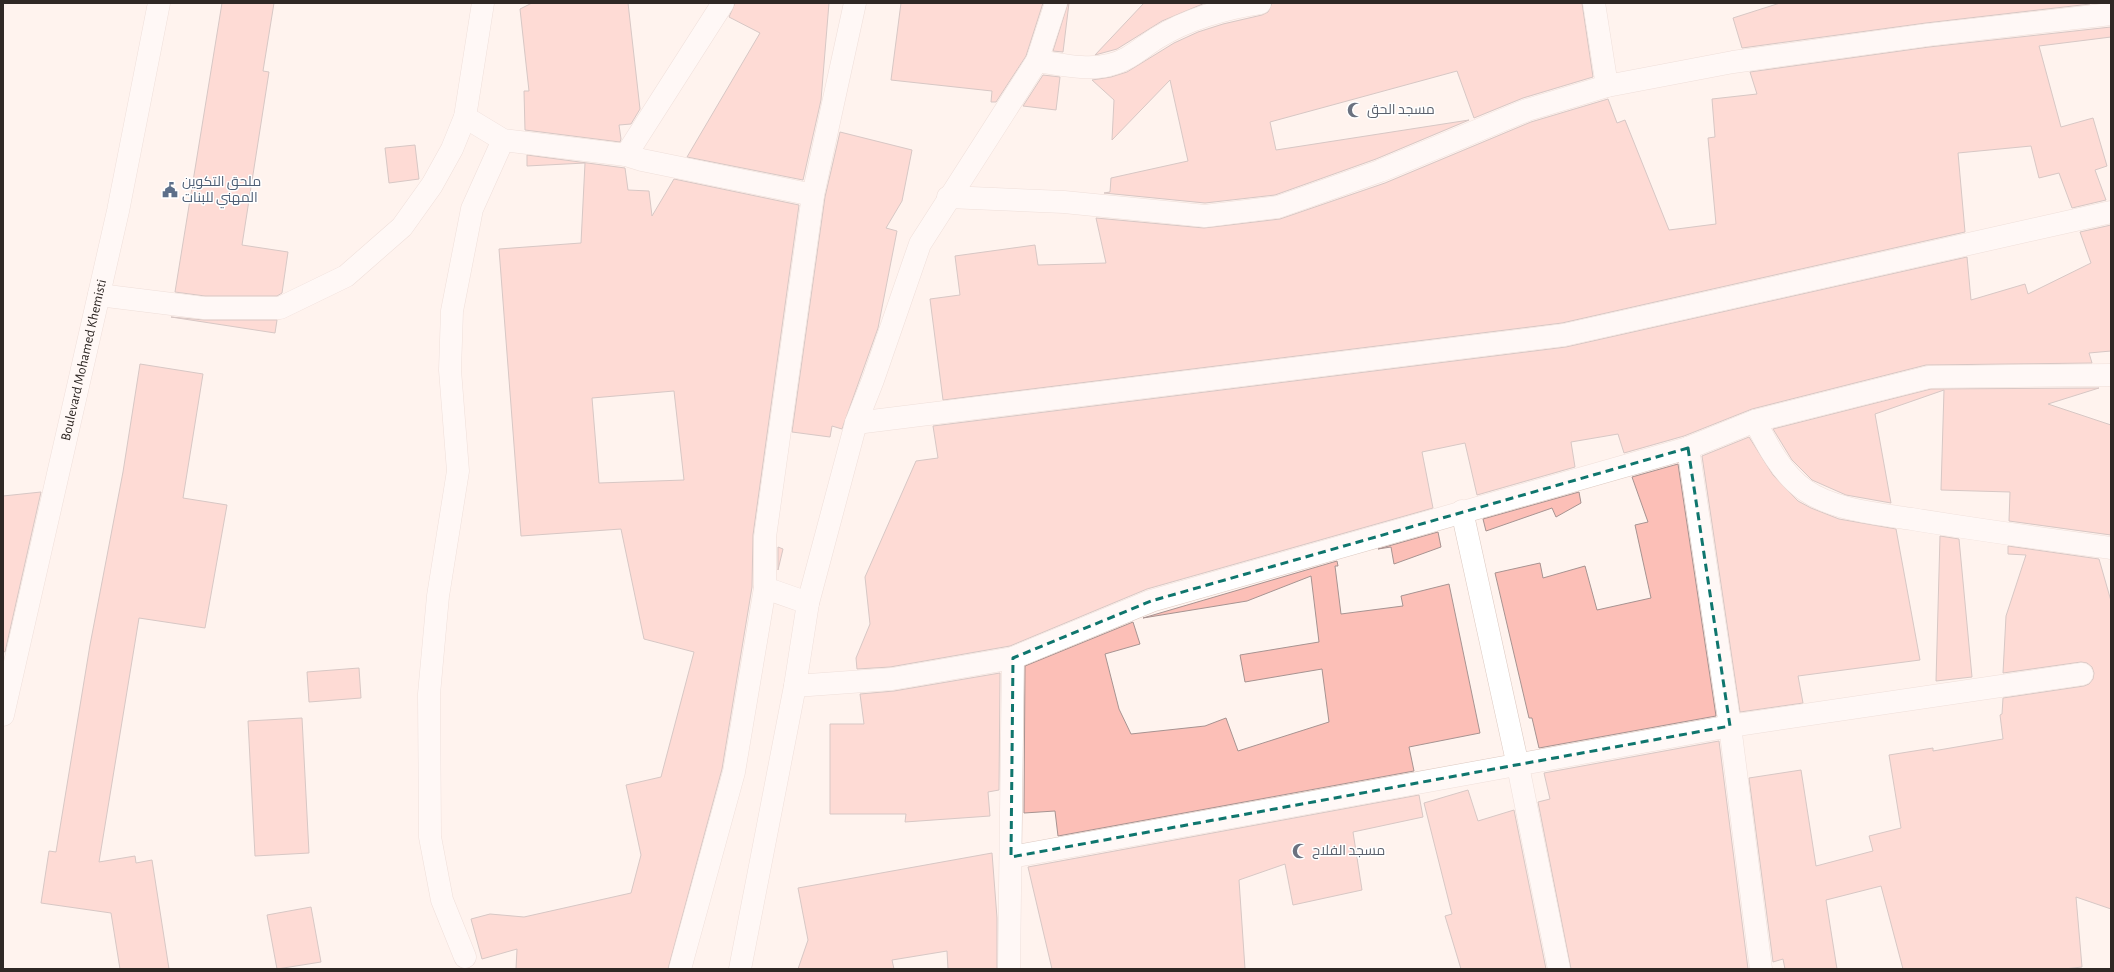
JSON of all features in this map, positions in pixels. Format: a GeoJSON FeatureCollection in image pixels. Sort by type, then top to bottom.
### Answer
{"type":"FeatureCollection","features":[{"type":"Feature","properties":{"kind":"street","name":"Boulevard Mohamed Khemisti"},"geometry":{"type":"LineString","coordinates":[[3,715],[118,210],[160,3]]}},
{"type":"Feature","properties":{"kind":"street"},"geometry":{"type":"LineString","coordinates":[[99,295],[204,308],[280,308],[346,276],[402,227],[435,179],[452,149],[465,116],[483,3]]}},
{"type":"Feature","properties":{"kind":"street"},"geometry":{"type":"LineString","coordinates":[[626,155],[723,3]]}},
{"type":"Feature","properties":{"kind":"street"},"geometry":{"type":"LineString","coordinates":[[680,969],[734,772],[765,588],[765,536],[813,195],[855,3]]}},
{"type":"Feature","properties":{"kind":"street"},"geometry":{"type":"LineString","coordinates":[[740,969],[795,686],[808,603],[856,423],[873,380],[920,244],[948,197],[1037,61],[1056,3]]}},
{"type":"Feature","properties":{"kind":"street"},"geometry":{"type":"LineString","coordinates":[[1037,61],[1085,68],[1110,65],[1134,55],[1157,38],[1185,24],[1221,12],[1260,3]]}},
{"type":"Feature","properties":{"kind":"street"},"geometry":{"type":"LineString","coordinates":[[1594,3],[1606,86]]}},
{"type":"Feature","properties":{"kind":"street"},"geometry":{"type":"LineString","coordinates":[[948,197],[1064,202],[1205,216],[1278,207],[1380,171],[1527,110],[1606,86],[1732,62],[1926,35],[2111,14]]}},
{"type":"Feature","properties":{"kind":"street"},"geometry":{"type":"LineString","coordinates":[[465,116],[504,140],[626,155],[642,160],[813,195]]}},
{"type":"Feature","properties":{"kind":"street"},"geometry":{"type":"LineString","coordinates":[[465,956],[442,900],[430,837],[429,694],[438,596],[458,471],[450,370],[452,311],[472,209],[504,140]]}},
{"type":"Feature","properties":{"kind":"street"},"geometry":{"type":"LineString","coordinates":[[856,423],[1564,335],[2111,212]]}},
{"type":"Feature","properties":{"kind":"street"},"geometry":{"type":"LineString","coordinates":[[795,686],[892,679],[1013,658],[1151,600],[1688,448],[1755,422],[1929,377],[2111,375]]}},
{"type":"Feature","properties":{"kind":"street"},"geometry":{"type":"LineString","coordinates":[[1755,422],[1767,446],[1804,490],[1832,503],[1878,514],[1946,525],[2111,548]]}},
{"type":"Feature","properties":{"kind":"street"},"geometry":{"type":"LineString","coordinates":[[1688,448],[1730,726],[1761,969]]}},
{"type":"Feature","properties":{"kind":"street"},"geometry":{"type":"LineString","coordinates":[[1462,511],[1518,766],[1559,969]]}},
{"type":"Feature","properties":{"kind":"street"},"geometry":{"type":"LineString","coordinates":[[765,588],[808,603]]}},
{"type":"Feature","properties":{"kind":"street"},"geometry":{"type":"LineString","coordinates":[[1009,969],[1013,658]]}},
{"type":"Feature","properties":{"kind":"street"},"geometry":{"type":"LineString","coordinates":[[1011,857],[1518,766],[1730,726],[2082,674]]}},
{"type":"Feature","properties":{"kind":"highlighted area"},"geometry":{"type":"Polygon","coordinates":[[[1688,448],[1730,726],[1011,857],[1013,658],[1151,601],[1688,448]]]}},
{"type":"Feature","properties":{"kind":"building"},"geometry":{"type":"Polygon","coordinates":[[[222,3],[274,3],[263,71],[269,72],[242,245],[288,252],[282,293],[277,296],[205,296],[175,292],[222,3]]]}},
{"type":"Feature","properties":{"kind":"building"},"geometry":{"type":"Polygon","coordinates":[[[532,3],[628,3],[640,109],[631,124],[619,125],[620,142],[525,130],[524,91],[529,91],[520,9],[532,3]]]}},
{"type":"Feature","properties":{"kind":"building"},"geometry":{"type":"Polygon","coordinates":[[[735,3],[829,3],[821,100],[803,180],[687,157],[760,33],[729,17],[735,3]]]}},
{"type":"Feature","properties":{"kind":"building"},"geometry":{"type":"Polygon","coordinates":[[[901,3],[1043,3],[1026,56],[996,102],[991,102],[992,91],[891,80],[901,3]]]}},
{"type":"Feature","properties":{"kind":"building"},"geometry":{"type":"Polygon","coordinates":[[[1068,3],[1063,52],[1053,51],[1068,3]]]}},
{"type":"Feature","properties":{"kind":"building"},"geometry":{"type":"Polygon","coordinates":[[[1144,3],[1205,3],[1162,21],[1117,49],[1095,55],[1144,3]]]}},
{"type":"Feature","properties":{"kind":"building"},"geometry":{"type":"Polygon","coordinates":[[[1272,3],[1582,3],[1593,77],[1523,98],[1474,118],[1457,71],[1270,122],[1276,150],[1469,120],[1376,159],[1275,195],[1205,203],[1104,193],[1110,192],[1111,178],[1188,161],[1170,80],[1112,140],[1114,100],[1092,80],[1111,77],[1127,72],[1174,43],[1198,32],[1223,24],[1262,15],[1268,12],[1272,3]]]}},
{"type":"Feature","properties":{"kind":"building"},"geometry":{"type":"Polygon","coordinates":[[[1780,3],[2090,4],[1926,23],[1742,48],[1733,18],[1780,3]]]}},
{"type":"Feature","properties":{"kind":"building"},"geometry":{"type":"Polygon","coordinates":[[[2111,27],[2111,37],[2039,46],[2061,127],[2093,118],[2107,166],[2095,170],[2106,200],[2072,208],[2059,173],[2039,178],[2031,146],[1958,153],[1965,232],[1562,323],[943,400],[930,299],[960,295],[955,256],[1035,245],[1038,265],[1106,263],[1096,218],[1204,228],[1280,219],[1385,183],[1531,122],[1608,99],[1617,123],[1625,120],[1669,230],[1716,224],[1708,138],[1715,137],[1712,99],[1757,94],[1750,72],[1929,47],[2111,27]]]}},
{"type":"Feature","properties":{"kind":"building"},"geometry":{"type":"Polygon","coordinates":[[[1043,75],[1060,77],[1056,110],[1023,106],[1043,75]]]}},
{"type":"Feature","properties":{"kind":"building"},"geometry":{"type":"Polygon","coordinates":[[[840,132],[912,150],[902,201],[886,228],[897,231],[878,328],[842,429],[832,426],[830,437],[792,432],[825,197],[840,132]]]}},
{"type":"Feature","properties":{"kind":"building"},"geometry":{"type":"Polygon","coordinates":[[[415,145],[419,179],[389,183],[385,148],[415,145]]]}},
{"type":"Feature","properties":{"kind":"building"},"geometry":{"type":"Polygon","coordinates":[[[527,155],[625,168],[628,190],[649,191],[652,216],[674,179],[799,205],[753,535],[752,587],[722,769],[668,969],[516,969],[517,949],[482,959],[471,919],[490,914],[524,917],[631,893],[641,855],[626,785],[661,777],[694,652],[644,639],[621,529],[521,536],[499,249],[581,243],[585,163],[527,166],[527,155]],[[674,391],[592,398],[599,483],[684,480],[674,391]]]}},
{"type":"Feature","properties":{"kind":"building"},"geometry":{"type":"Polygon","coordinates":[[[2111,225],[2111,351],[2089,353],[2092,363],[1926,365],[1752,409],[1684,436],[1624,453],[1618,434],[1571,442],[1575,467],[1477,495],[1465,443],[1422,452],[1433,508],[1147,589],[1010,646],[890,667],[857,669],[856,658],[870,624],[865,577],[916,461],[938,458],[933,426],[1566,347],[1967,257],[1971,300],[2025,284],[2028,294],[2091,263],[2080,232],[2111,225]]]}},
{"type":"Feature","properties":{"kind":"building"},"geometry":{"type":"Polygon","coordinates":[[[171,317],[204,320],[277,320],[275,333],[171,317]]]}},
{"type":"Feature","properties":{"kind":"building"},"geometry":{"type":"Polygon","coordinates":[[[140,364],[203,374],[183,498],[227,505],[205,628],[139,618],[99,862],[135,856],[136,863],[152,860],[169,969],[120,969],[111,913],[41,903],[49,851],[56,852],[90,645],[123,472],[140,364]]]}},
{"type":"Feature","properties":{"kind":"building"},"geometry":{"type":"Polygon","coordinates":[[[2099,388],[2048,404],[2111,425],[2111,535],[2009,521],[2010,492],[1941,490],[1944,390],[1875,414],[1891,503],[1846,495],[1812,480],[1792,460],[1773,429],[1931,389],[2099,388]]]}},
{"type":"Feature","properties":{"kind":"building"},"geometry":{"type":"Polygon","coordinates":[[[1749,437],[1773,475],[1798,501],[1839,519],[1896,529],[1920,660],[1798,676],[1803,703],[1740,712],[1702,456],[1749,437]]]}},
{"type":"Feature","properties":{"kind":"building"},"geometry":{"type":"Polygon","coordinates":[[[1678,464],[1716,716],[1539,748],[1532,718],[1529,718],[1495,573],[1540,563],[1543,578],[1585,566],[1597,610],[1651,598],[1635,525],[1648,522],[1632,477],[1678,464]]]}},
{"type":"Feature","properties":{"kind":"building"},"geometry":{"type":"Polygon","coordinates":[[[41,492],[5,652],[3,651],[3,496],[41,492]]]}},
{"type":"Feature","properties":{"kind":"building"},"geometry":{"type":"Polygon","coordinates":[[[1579,492],[1581,503],[1556,517],[1552,508],[1486,531],[1483,519],[1579,492]]]}},
{"type":"Feature","properties":{"kind":"building"},"geometry":{"type":"Polygon","coordinates":[[[1438,532],[1441,547],[1394,564],[1391,547],[1378,549],[1438,532]]]}},
{"type":"Feature","properties":{"kind":"building"},"geometry":{"type":"Polygon","coordinates":[[[1940,536],[1959,539],[1972,677],[1936,681],[1940,536]]]}},
{"type":"Feature","properties":{"kind":"building"},"geometry":{"type":"Polygon","coordinates":[[[2008,546],[2099,559],[2111,601],[2111,909],[2076,897],[2082,967],[2064,969],[1903,969],[1881,886],[1826,900],[1837,969],[1785,969],[1783,959],[1773,962],[1749,778],[1801,770],[1816,866],[1873,851],[1869,836],[1901,828],[1889,755],[1933,748],[1933,751],[2003,739],[2000,715],[2002,714],[2003,698],[2084,686],[2089,684],[2093,679],[2094,673],[2092,667],[2087,663],[2081,662],[2003,673],[2006,616],[2026,555],[2008,554],[2008,546]]]}},
{"type":"Feature","properties":{"kind":"building"},"geometry":{"type":"Polygon","coordinates":[[[778,547],[783,549],[778,570],[778,547]]]}},
{"type":"Feature","properties":{"kind":"building"},"geometry":{"type":"Polygon","coordinates":[[[1337,561],[1338,566],[1335,566],[1341,614],[1403,606],[1401,596],[1449,584],[1480,733],[1409,747],[1414,771],[1058,836],[1055,811],[1024,813],[1025,666],[1133,622],[1140,644],[1105,654],[1119,709],[1131,734],[1205,726],[1226,718],[1238,751],[1329,722],[1322,669],[1245,682],[1240,655],[1319,642],[1311,576],[1247,601],[1143,618],[1337,561]]]}},
{"type":"Feature","properties":{"kind":"building"},"geometry":{"type":"Polygon","coordinates":[[[359,668],[361,698],[309,702],[307,672],[359,668]]]}},
{"type":"Feature","properties":{"kind":"building"},"geometry":{"type":"Polygon","coordinates":[[[1000,673],[999,790],[988,792],[990,816],[905,822],[906,814],[830,814],[830,724],[864,724],[860,694],[894,691],[1000,673]]]}},
{"type":"Feature","properties":{"kind":"building"},"geometry":{"type":"Polygon","coordinates":[[[302,718],[309,853],[255,856],[248,721],[302,718]]]}},
{"type":"Feature","properties":{"kind":"building"},"geometry":{"type":"Polygon","coordinates":[[[1719,741],[1748,969],[1571,969],[1538,802],[1550,799],[1544,773],[1719,741]]]}},
{"type":"Feature","properties":{"kind":"building"},"geometry":{"type":"Polygon","coordinates":[[[1468,790],[1478,821],[1514,810],[1546,969],[1461,969],[1445,916],[1452,914],[1424,803],[1468,790]]]}},
{"type":"Feature","properties":{"kind":"building"},"geometry":{"type":"Polygon","coordinates":[[[1419,795],[1423,817],[1353,832],[1362,890],[1293,905],[1285,864],[1239,880],[1245,969],[1052,969],[1028,867],[1419,795]]]}},
{"type":"Feature","properties":{"kind":"building"},"geometry":{"type":"Polygon","coordinates":[[[992,853],[997,918],[997,969],[948,969],[947,951],[892,960],[894,969],[798,969],[808,940],[798,888],[992,853]]]}},
{"type":"Feature","properties":{"kind":"building"},"geometry":{"type":"Polygon","coordinates":[[[311,907],[321,962],[277,969],[267,915],[311,907]]]}},
{"type":"Feature","properties":{"kind":"place","name":"مسجد الحق"},"geometry":{"type":"Point","coordinates":[1355,110]}},
{"type":"Feature","properties":{"kind":"place","name":"ملحق التكوين المهني للبنات"},"geometry":{"type":"Point","coordinates":[170,190]}},
{"type":"Feature","properties":{"kind":"place","name":"مسجد الفلاح"},"geometry":{"type":"Point","coordinates":[1300,851]}}]}
